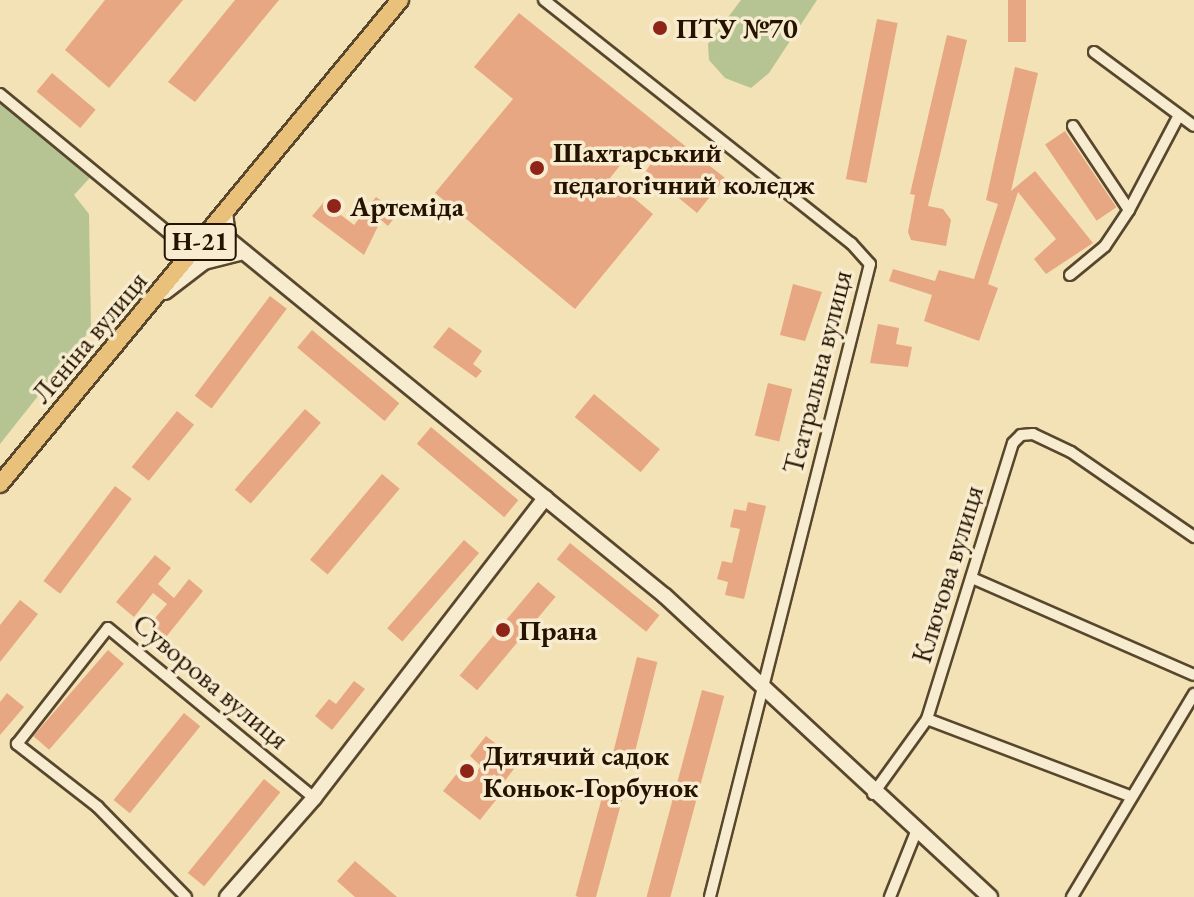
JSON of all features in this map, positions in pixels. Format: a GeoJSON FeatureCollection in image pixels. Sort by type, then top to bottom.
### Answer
{"type":"FeatureCollection","features":[{"type":"Feature","properties":{"kind":"main road","name":"Леніна вулиця"},"geometry":{"type":"LineString","coordinates":[[0,484],[153,303],[400,0]]}},
{"type":"Feature","properties":{"kind":"street","name":"Театральна вулиця"},"geometry":{"type":"LineString","coordinates":[[544,0],[851,243],[870,264],[710,897]]}},
{"type":"Feature","properties":{"kind":"street"},"geometry":{"type":"LineString","coordinates":[[1094,52],[1194,126]]}},
{"type":"Feature","properties":{"kind":"street"},"geometry":{"type":"LineString","coordinates":[[0,94],[192,252]]}},
{"type":"Feature","properties":{"kind":"street"},"geometry":{"type":"LineString","coordinates":[[1070,275],[1105,246],[1129,210],[1179,115]]}},
{"type":"Feature","properties":{"kind":"street"},"geometry":{"type":"LineString","coordinates":[[1073,126],[1129,210]]}},
{"type":"Feature","properties":{"kind":"street"},"geometry":{"type":"LineString","coordinates":[[225,211],[228,239],[665,596],[760,690],[990,897]]}},
{"type":"Feature","properties":{"kind":"street"},"geometry":{"type":"LineString","coordinates":[[153,303],[204,262],[244,252]]}},
{"type":"Feature","properties":{"kind":"street","name":"Ключова вулиця"},"geometry":{"type":"LineString","coordinates":[[873,794],[927,719],[1013,443],[1021,435],[1033,434],[1071,452],[1194,537]]}},
{"type":"Feature","properties":{"kind":"street"},"geometry":{"type":"LineString","coordinates":[[227,897],[314,798],[545,498]]}},
{"type":"Feature","properties":{"kind":"street"},"geometry":{"type":"LineString","coordinates":[[972,578],[1194,675]]}},
{"type":"Feature","properties":{"kind":"street","name":"Суворова вулиця"},"geometry":{"type":"LineString","coordinates":[[186,897],[98,807],[17,744],[108,628],[314,798]]}},
{"type":"Feature","properties":{"kind":"street"},"geometry":{"type":"LineString","coordinates":[[1072,897],[1194,694]]}},
{"type":"Feature","properties":{"kind":"street"},"geometry":{"type":"LineString","coordinates":[[927,719],[1132,797]]}},
{"type":"Feature","properties":{"kind":"street"},"geometry":{"type":"LineString","coordinates":[[890,897],[916,832]]}},
{"type":"Feature","properties":{"kind":"green space"},"geometry":{"type":"Polygon","coordinates":[[[741,0],[817,0],[769,73],[751,88],[725,78],[709,60],[708,44],[741,0]]]}},
{"type":"Feature","properties":{"kind":"green space"},"geometry":{"type":"Polygon","coordinates":[[[0,92],[97,170],[74,195],[89,214],[91,329],[0,444],[0,92]]]}},
{"type":"Feature","properties":{"kind":"building"},"geometry":{"type":"Polygon","coordinates":[[[105,0],[183,0],[109,88],[65,50],[105,0]]]}},
{"type":"Feature","properties":{"kind":"building"},"geometry":{"type":"Polygon","coordinates":[[[235,0],[279,0],[195,102],[168,82],[235,0]]]}},
{"type":"Feature","properties":{"kind":"building"},"geometry":{"type":"Polygon","coordinates":[[[1008,0],[1026,0],[1026,42],[1008,42],[1008,0]]]}},
{"type":"Feature","properties":{"kind":"building","name":"Шахтарський педагогічний коледж"},"geometry":{"type":"Polygon","coordinates":[[[519,13],[725,178],[697,213],[646,171],[652,162],[634,148],[610,178],[653,214],[575,309],[435,193],[513,99],[474,67],[519,13]]]}},
{"type":"Feature","properties":{"kind":"building"},"geometry":{"type":"Polygon","coordinates":[[[877,19],[898,23],[867,183],[846,179],[877,19]]]}},
{"type":"Feature","properties":{"kind":"building"},"geometry":{"type":"Polygon","coordinates":[[[947,35],[967,40],[928,206],[943,209],[951,220],[946,246],[911,240],[908,232],[915,195],[910,194],[947,35]]]}},
{"type":"Feature","properties":{"kind":"building"},"geometry":{"type":"Polygon","coordinates":[[[1015,67],[1038,73],[1011,191],[1035,171],[1093,243],[1046,274],[1034,259],[1056,239],[1018,192],[988,284],[998,288],[979,341],[924,321],[932,295],[889,281],[893,269],[935,281],[939,270],[974,279],[998,204],[986,200],[1015,67]]]}},
{"type":"Feature","properties":{"kind":"building"},"geometry":{"type":"Polygon","coordinates":[[[52,73],[96,110],[80,128],[37,91],[52,73]]]}},
{"type":"Feature","properties":{"kind":"building"},"geometry":{"type":"Polygon","coordinates":[[[1065,131],[1116,207],[1097,221],[1045,144],[1065,131]]]}},
{"type":"Feature","properties":{"kind":"building"},"geometry":{"type":"Polygon","coordinates":[[[376,197],[398,213],[388,226],[381,220],[364,255],[312,216],[324,202],[354,225],[376,197]]]}},
{"type":"Feature","properties":{"kind":"building"},"geometry":{"type":"Polygon","coordinates":[[[793,284],[822,292],[805,341],[780,335],[793,284]]]}},
{"type":"Feature","properties":{"kind":"building"},"geometry":{"type":"Polygon","coordinates":[[[270,296],[287,309],[212,408],[195,396],[270,296]]]}},
{"type":"Feature","properties":{"kind":"building"},"geometry":{"type":"Polygon","coordinates":[[[878,324],[899,328],[896,344],[912,347],[908,367],[870,363],[878,324]]]}},
{"type":"Feature","properties":{"kind":"building"},"geometry":{"type":"Polygon","coordinates":[[[449,327],[482,351],[473,364],[482,371],[476,378],[433,347],[449,327]]]}},
{"type":"Feature","properties":{"kind":"building"},"geometry":{"type":"Polygon","coordinates":[[[312,330],[399,403],[385,421],[297,348],[312,330]]]}},
{"type":"Feature","properties":{"kind":"building"},"geometry":{"type":"Polygon","coordinates":[[[768,383],[792,389],[779,441],[755,435],[768,383]]]}},
{"type":"Feature","properties":{"kind":"building"},"geometry":{"type":"Polygon","coordinates":[[[594,394],[660,449],[641,472],[575,417],[594,394]]]}},
{"type":"Feature","properties":{"kind":"building"},"geometry":{"type":"Polygon","coordinates":[[[305,409],[321,423],[251,504],[235,490],[305,409]]]}},
{"type":"Feature","properties":{"kind":"building"},"geometry":{"type":"Polygon","coordinates":[[[177,411],[194,425],[149,481],[132,467],[177,411]]]}},
{"type":"Feature","properties":{"kind":"building"},"geometry":{"type":"Polygon","coordinates":[[[431,427],[518,500],[504,517],[417,444],[431,427]]]}},
{"type":"Feature","properties":{"kind":"building"},"geometry":{"type":"Polygon","coordinates":[[[382,474],[400,489],[328,575],[310,560],[382,474]]]}},
{"type":"Feature","properties":{"kind":"building"},"geometry":{"type":"Polygon","coordinates":[[[115,486],[132,499],[60,594],[43,581],[115,486]]]}},
{"type":"Feature","properties":{"kind":"building"},"geometry":{"type":"Polygon","coordinates":[[[748,502],[766,506],[744,599],[725,595],[728,582],[717,579],[722,561],[732,563],[740,529],[730,527],[734,509],[746,511],[748,502]]]}},
{"type":"Feature","properties":{"kind":"building"},"geometry":{"type":"Polygon","coordinates":[[[464,540],[479,553],[402,641],[387,628],[464,540]]]}},
{"type":"Feature","properties":{"kind":"building"},"geometry":{"type":"Polygon","coordinates":[[[570,543],[659,615],[646,632],[557,559],[570,543]]]}},
{"type":"Feature","properties":{"kind":"building"},"geometry":{"type":"Polygon","coordinates":[[[155,555],[171,568],[158,584],[174,598],[189,579],[203,591],[166,637],[150,624],[167,604],[153,593],[134,617],[116,602],[155,555]]]}},
{"type":"Feature","properties":{"kind":"building"},"geometry":{"type":"Polygon","coordinates":[[[538,582],[556,597],[477,690],[460,675],[538,582]]]}},
{"type":"Feature","properties":{"kind":"building"},"geometry":{"type":"Polygon","coordinates":[[[20,600],[38,614],[0,662],[0,625],[20,600]]]}},
{"type":"Feature","properties":{"kind":"building"},"geometry":{"type":"Polygon","coordinates":[[[108,650],[124,664],[49,750],[33,736],[108,650]]]}},
{"type":"Feature","properties":{"kind":"building"},"geometry":{"type":"Polygon","coordinates":[[[637,657],[657,662],[630,771],[610,766],[637,657]]]}},
{"type":"Feature","properties":{"kind":"building"},"geometry":{"type":"Polygon","coordinates":[[[354,681],[365,689],[332,730],[315,716],[329,699],[336,704],[354,681]]]}},
{"type":"Feature","properties":{"kind":"building"},"geometry":{"type":"Polygon","coordinates":[[[702,690],[724,696],[670,897],[647,897],[702,690]]]}},
{"type":"Feature","properties":{"kind":"building"},"geometry":{"type":"Polygon","coordinates":[[[7,693],[24,707],[0,735],[0,702],[7,693]]]}},
{"type":"Feature","properties":{"kind":"building"},"geometry":{"type":"Polygon","coordinates":[[[184,713],[200,726],[130,813],[114,800],[184,713]]]}},
{"type":"Feature","properties":{"kind":"building"},"geometry":{"type":"Polygon","coordinates":[[[486,736],[519,762],[504,782],[494,774],[482,789],[496,800],[480,820],[443,791],[459,771],[470,780],[481,766],[470,756],[486,736]]]}},
{"type":"Feature","properties":{"kind":"building"},"geometry":{"type":"Polygon","coordinates":[[[264,779],[280,792],[204,886],[188,873],[264,779]]]}},
{"type":"Feature","properties":{"kind":"building"},"geometry":{"type":"Polygon","coordinates":[[[605,786],[624,791],[596,897],[575,896],[605,786]]]}},
{"type":"Feature","properties":{"kind":"building"},"geometry":{"type":"Polygon","coordinates":[[[355,861],[397,897],[355,897],[337,881],[355,861]]]}},
{"type":"Feature","properties":{"kind":"place","name":"ПТУ №70"},"geometry":{"type":"Point","coordinates":[660,28]}},
{"type":"Feature","properties":{"kind":"place","name":"Шахтарський педагогічний коледж"},"geometry":{"type":"Point","coordinates":[537,168]}},
{"type":"Feature","properties":{"kind":"place","name":"Артеміда"},"geometry":{"type":"Point","coordinates":[334,206]}},
{"type":"Feature","properties":{"kind":"place","name":"Прана"},"geometry":{"type":"Point","coordinates":[503,630]}},
{"type":"Feature","properties":{"kind":"place","name":"Дитячий садок Коньок-Горбунок"},"geometry":{"type":"Point","coordinates":[467,771]}}]}
